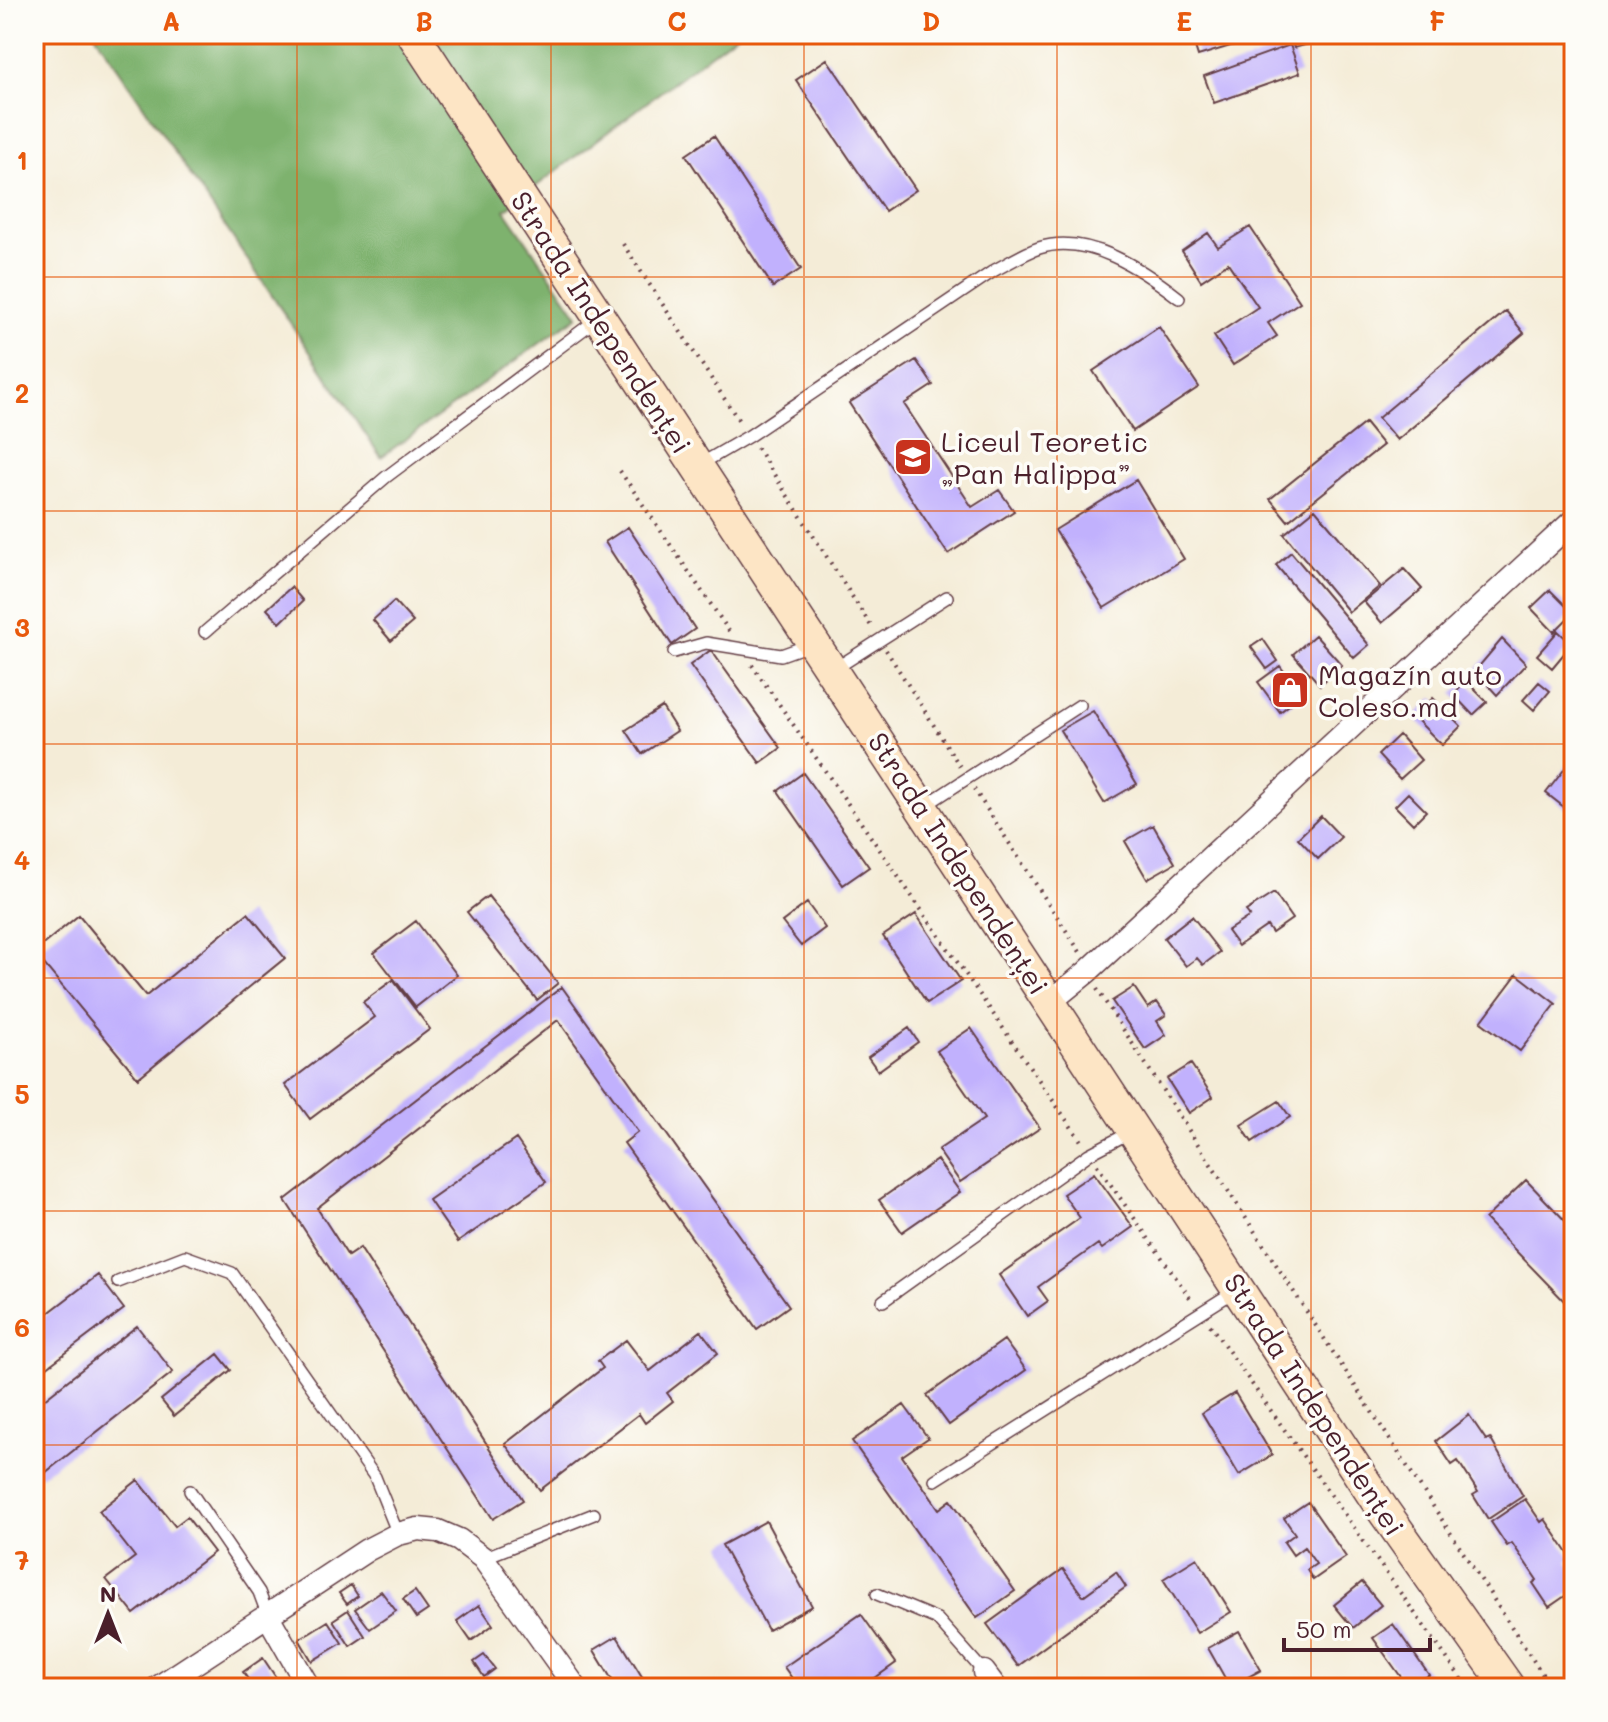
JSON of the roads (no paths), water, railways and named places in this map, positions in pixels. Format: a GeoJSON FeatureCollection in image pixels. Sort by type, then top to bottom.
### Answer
{"type":"FeatureCollection","features":[{"type":"Feature","properties":{"kind":"main road","name":"Strada Independenței"},"geometry":{"type":"LineString","coordinates":[[413,34],[1383,1510],[1509,1688]]}},
{"type":"Feature","properties":{"kind":"main road"},"geometry":{"type":"LineString","coordinates":[[433,34],[443,80]]}},
{"type":"Feature","properties":{"kind":"street"},"geometry":{"type":"LineString","coordinates":[[1050,1002],[1087,972],[1574,520]]}},
{"type":"Feature","properties":{"kind":"street"},"geometry":{"type":"LineString","coordinates":[[157,1688],[367,1550],[398,1534],[418,1529],[438,1531],[459,1540],[483,1558],[576,1688]]}},
{"type":"Feature","properties":{"kind":"street"},"geometry":{"type":"LineString","coordinates":[[268,1616],[309,1688]]}},
{"type":"Feature","properties":{"kind":"lane"},"geometry":{"type":"LineString","coordinates":[[697,466],[749,436],[995,270],[1037,248],[1055,244],[1090,249],[1141,268],[1179,298]]}},
{"type":"Feature","properties":{"kind":"lane"},"geometry":{"type":"LineString","coordinates":[[205,632],[386,477],[599,317]]}},
{"type":"Feature","properties":{"kind":"lane"},"geometry":{"type":"LineString","coordinates":[[832,670],[947,597]]}},
{"type":"Feature","properties":{"kind":"lane"},"geometry":{"type":"LineString","coordinates":[[674,652],[706,643],[781,655],[814,644]]}},
{"type":"Feature","properties":{"kind":"lane"},"geometry":{"type":"LineString","coordinates":[[923,808],[1080,705]]}},
{"type":"Feature","properties":{"kind":"lane"},"geometry":{"type":"LineString","coordinates":[[883,1301],[1089,1154],[1135,1129]]}},
{"type":"Feature","properties":{"kind":"lane"},"geometry":{"type":"LineString","coordinates":[[118,1282],[185,1256],[232,1273],[375,1477],[398,1534]]}},
{"type":"Feature","properties":{"kind":"lane"},"geometry":{"type":"LineString","coordinates":[[935,1480],[1239,1288]]}},
{"type":"Feature","properties":{"kind":"lane"},"geometry":{"type":"LineString","coordinates":[[190,1491],[259,1592],[268,1616]]}},
{"type":"Feature","properties":{"kind":"lane"},"geometry":{"type":"LineString","coordinates":[[483,1558],[594,1514]]}},
{"type":"Feature","properties":{"kind":"lane"},"geometry":{"type":"LineString","coordinates":[[877,1594],[937,1619],[990,1680]]}},
{"type":"Feature","properties":{"kind":"place","name":"Liceul Teoretic „Pan Halippa”"},"geometry":{"type":"Point","coordinates":[913,457]}},
{"type":"Feature","properties":{"kind":"place","name":"Magazín auto Coleso.md"},"geometry":{"type":"Point","coordinates":[1290,690]}}]}
